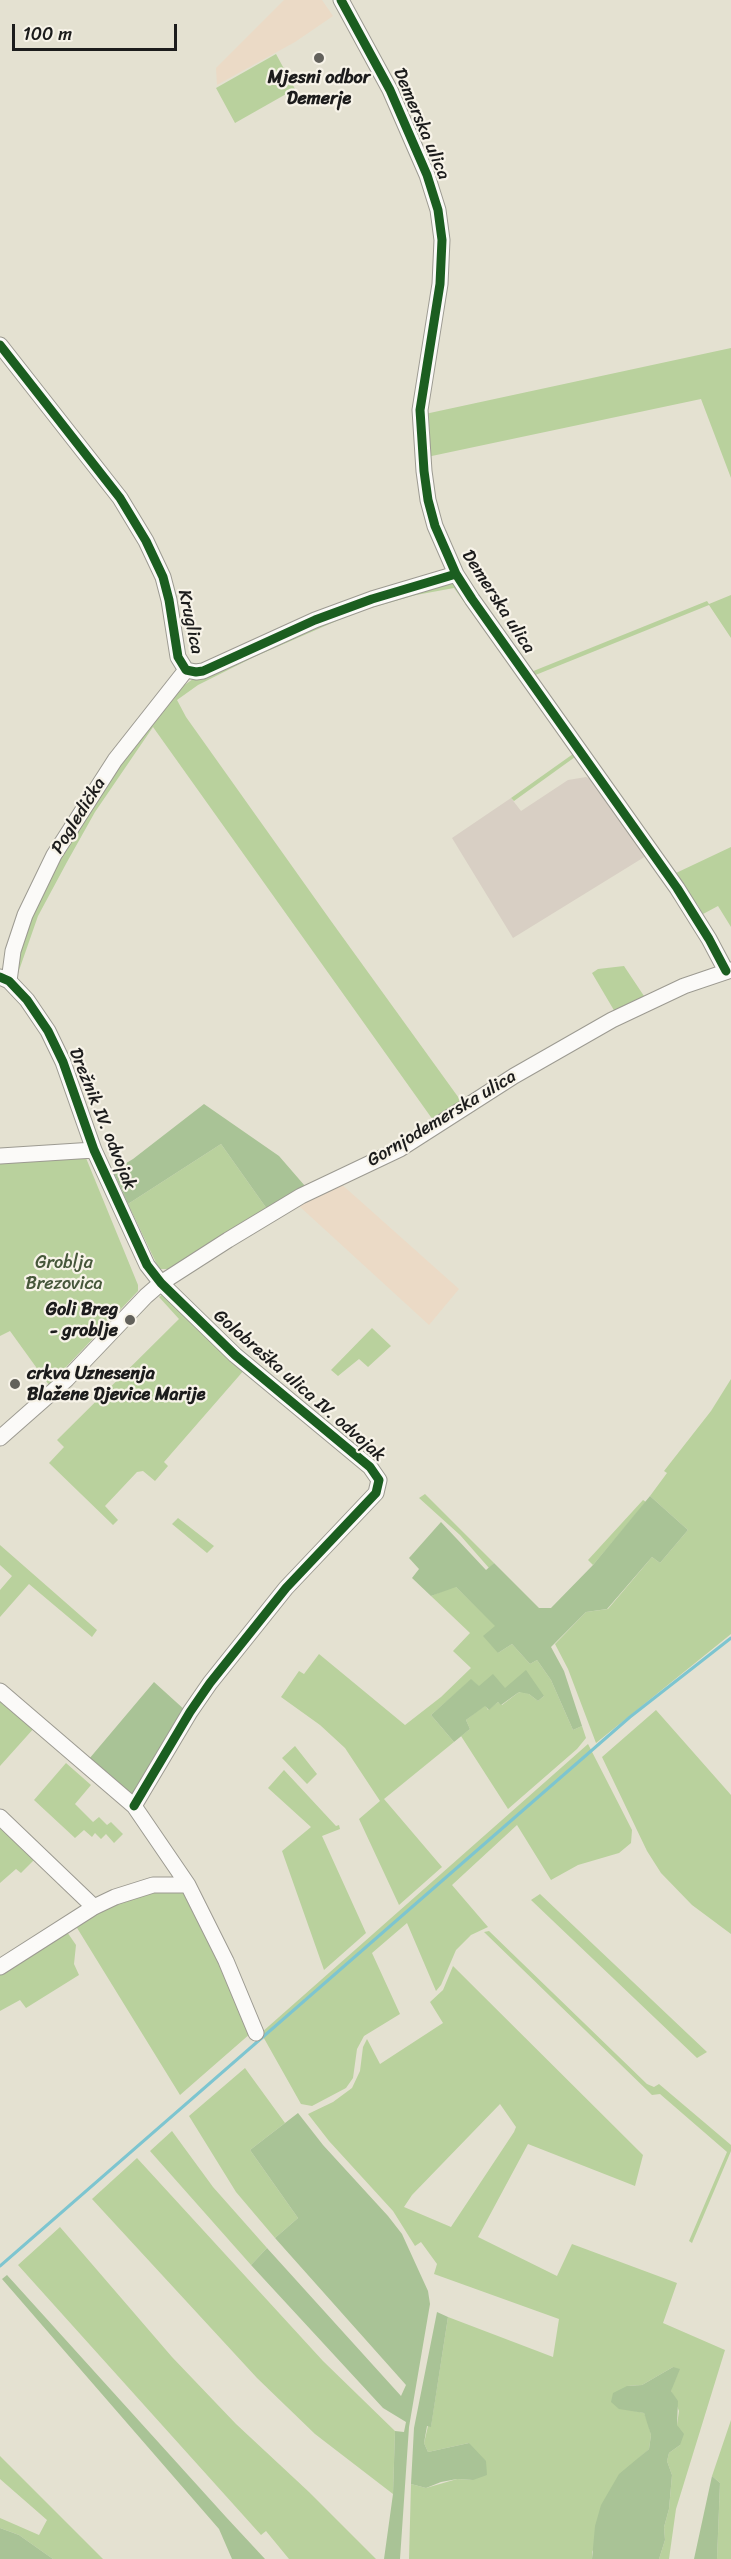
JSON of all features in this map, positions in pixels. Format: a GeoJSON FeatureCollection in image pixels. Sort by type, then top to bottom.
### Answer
{"type":"FeatureCollection","features":[{"type":"Feature","properties":{"kind":"street","name":"Demerska ulica"},"geometry":{"type":"LineString","coordinates":[[341,0],[390,90],[427,176],[438,210],[442,240],[440,284],[420,410],[428,500],[435,526],[456,574],[677,888],[728,971]]}},
{"type":"Feature","properties":{"kind":"street","name":"Kruglica"},"geometry":{"type":"LineString","coordinates":[[0,345],[120,498],[146,541],[163,577],[178,657],[186,670],[196,672],[214,667],[315,620],[372,599],[456,574]]}},
{"type":"Feature","properties":{"kind":"street","name":"Pogledička"},"geometry":{"type":"LineString","coordinates":[[4,979],[25,915],[54,855],[115,760],[186,670]]}},
{"type":"Feature","properties":{"kind":"street","name":"Gornjodemerska ulica"},"geometry":{"type":"LineString","coordinates":[[0,1438],[67,1379],[133,1308],[161,1283],[301,1196],[400,1149],[514,1076],[612,1020],[684,986],[728,971]]}},
{"type":"Feature","properties":{"kind":"street","name":"Drežnik IV. odvojak"},"geometry":{"type":"LineString","coordinates":[[4,979],[27,1000],[48,1030],[63,1062],[94,1150],[147,1265],[161,1283]]}},
{"type":"Feature","properties":{"kind":"street"},"geometry":{"type":"LineString","coordinates":[[0,1156],[94,1150]]}},
{"type":"Feature","properties":{"kind":"street","name":"Golobreška ulica IV. odvojak"},"geometry":{"type":"LineString","coordinates":[[134,1806],[210,1683],[286,1588],[371,1498],[379,1485],[376,1474],[370,1467],[254,1372],[161,1283]]}},
{"type":"Feature","properties":{"kind":"street"},"geometry":{"type":"LineString","coordinates":[[0,1691],[134,1806],[188,1885],[226,1961],[256,2033]]}},
{"type":"Feature","properties":{"kind":"street"},"geometry":{"type":"LineString","coordinates":[[0,1817],[94,1907]]}},
{"type":"Feature","properties":{"kind":"street"},"geometry":{"type":"LineString","coordinates":[[0,1967],[94,1907],[153,1885],[188,1885]]}},
{"type":"Feature","properties":{"kind":"shaded area"},"geometry":{"type":"Polygon","coordinates":[[[284,0],[322,0],[333,16],[295,42],[217,85],[216,68],[284,0]]]}},
{"type":"Feature","properties":{"kind":"shaded area"},"geometry":{"type":"Polygon","coordinates":[[[586,777],[591,779],[646,856],[513,938],[452,838],[511,798],[521,811],[568,780],[586,777]]]}},
{"type":"Feature","properties":{"kind":"shaded area"},"geometry":{"type":"Polygon","coordinates":[[[339,1182],[459,1289],[429,1325],[298,1205],[339,1182]]]}},
{"type":"Feature","properties":{"kind":"green space"},"geometry":{"type":"Polygon","coordinates":[[[276,54],[295,89],[235,123],[216,88],[276,54]]]}},
{"type":"Feature","properties":{"kind":"green space"},"geometry":{"type":"Polygon","coordinates":[[[731,348],[731,478],[701,399],[427,457],[425,414],[731,348]]]}},
{"type":"Feature","properties":{"kind":"green space"},"geometry":{"type":"Polygon","coordinates":[[[454,582],[571,751],[454,588],[416,595],[357,612],[254,657],[198,685],[177,700],[186,717],[461,1101],[433,1120],[153,727],[95,812],[67,862],[38,916],[16,979],[15,962],[43,885],[119,762],[183,686],[193,679],[315,624],[454,582]]]}},
{"type":"Feature","properties":{"kind":"green space"},"geometry":{"type":"Polygon","coordinates":[[[731,595],[731,638],[709,605],[533,676],[531,672],[707,601],[709,604],[731,595]]]}},
{"type":"Feature","properties":{"kind":"green space"},"geometry":{"type":"Polygon","coordinates":[[[573,754],[575,757],[514,801],[511,798],[573,754]]]}},
{"type":"Feature","properties":{"kind":"green space"},"geometry":{"type":"Polygon","coordinates":[[[731,847],[731,927],[718,906],[703,914],[676,873],[731,847]]]}},
{"type":"Feature","properties":{"kind":"green space"},"geometry":{"type":"Polygon","coordinates":[[[624,966],[644,996],[615,1012],[592,973],[598,969],[624,966]]]}},
{"type":"Feature","properties":{"kind":"green space"},"geometry":{"type":"Polygon","coordinates":[[[204,1104],[279,1156],[305,1186],[267,1209],[221,1144],[128,1204],[113,1171],[133,1159],[204,1104]]]}},
{"type":"Feature","properties":{"kind":"green space"},"geometry":{"type":"Polygon","coordinates":[[[221,1144],[267,1209],[170,1269],[159,1269],[128,1204],[221,1144]]]}},
{"type":"Feature","properties":{"kind":"green space","name":"Groblja Brezovica"},"geometry":{"type":"Polygon","coordinates":[[[86,1158],[138,1285],[138,1291],[49,1385],[10,1331],[0,1336],[0,1162],[86,1158]]]}},
{"type":"Feature","properties":{"kind":"green space"},"geometry":{"type":"Polygon","coordinates":[[[165,1292],[245,1369],[164,1462],[168,1466],[155,1481],[143,1471],[137,1472],[105,1506],[118,1520],[113,1525],[49,1463],[64,1447],[57,1440],[179,1319],[159,1297],[165,1292]]]}},
{"type":"Feature","properties":{"kind":"green space"},"geometry":{"type":"Polygon","coordinates":[[[372,1328],[391,1346],[368,1367],[359,1359],[338,1376],[331,1370],[372,1328]]]}},
{"type":"Feature","properties":{"kind":"green space"},"geometry":{"type":"Polygon","coordinates":[[[731,1379],[731,1634],[596,1743],[568,1669],[555,1644],[586,1612],[608,1609],[652,1557],[660,1563],[688,1530],[650,1496],[667,1473],[664,1471],[711,1411],[731,1379]]]}},
{"type":"Feature","properties":{"kind":"green space"},"geometry":{"type":"Polygon","coordinates":[[[425,1494],[494,1563],[489,1568],[460,1535],[419,1498],[425,1494]]]}},
{"type":"Feature","properties":{"kind":"green space"},"geometry":{"type":"Polygon","coordinates":[[[650,1496],[688,1530],[660,1563],[652,1557],[607,1609],[586,1612],[551,1647],[564,1671],[582,1726],[573,1730],[551,1680],[537,1660],[530,1664],[512,1644],[498,1653],[483,1636],[495,1626],[456,1587],[431,1596],[412,1578],[419,1569],[409,1558],[441,1522],[486,1570],[494,1563],[539,1608],[551,1608],[593,1565],[650,1496]]]}},
{"type":"Feature","properties":{"kind":"green space"},"geometry":{"type":"Polygon","coordinates":[[[643,1500],[646,1502],[593,1565],[588,1560],[643,1500]]]}},
{"type":"Feature","properties":{"kind":"green space"},"geometry":{"type":"Polygon","coordinates":[[[178,1518],[214,1546],[207,1553],[172,1524],[178,1518]]]}},
{"type":"Feature","properties":{"kind":"green space"},"geometry":{"type":"Polygon","coordinates":[[[0,1545],[97,1630],[92,1637],[29,1584],[0,1617],[0,1590],[12,1576],[0,1565],[0,1545]]]}},
{"type":"Feature","properties":{"kind":"green space"},"geometry":{"type":"Polygon","coordinates":[[[455,1586],[496,1626],[498,1653],[512,1644],[530,1664],[537,1660],[551,1680],[573,1730],[582,1726],[586,1738],[577,1749],[508,1809],[461,1736],[470,1729],[466,1720],[485,1705],[488,1710],[498,1702],[502,1705],[519,1692],[478,1686],[471,1680],[431,1715],[454,1742],[384,1799],[442,1867],[399,1905],[359,1819],[380,1801],[345,1748],[320,1725],[281,1697],[299,1671],[304,1674],[319,1654],[405,1725],[441,1697],[471,1668],[453,1651],[470,1633],[431,1596],[455,1586]],[[523,1693],[529,1694],[538,1701],[544,1696],[523,1693]]]}},
{"type":"Feature","properties":{"kind":"green space"},"geometry":{"type":"Polygon","coordinates":[[[526,1670],[544,1696],[538,1701],[529,1694],[519,1692],[501,1705],[498,1702],[489,1710],[485,1706],[466,1720],[470,1729],[454,1742],[431,1715],[471,1679],[479,1686],[493,1674],[505,1688],[526,1670]]]}},
{"type":"Feature","properties":{"kind":"green space"},"geometry":{"type":"Polygon","coordinates":[[[154,1682],[186,1711],[136,1794],[131,1794],[89,1759],[154,1682]]]}},
{"type":"Feature","properties":{"kind":"green space"},"geometry":{"type":"Polygon","coordinates":[[[0,1696],[35,1727],[0,1766],[0,1696]]]}},
{"type":"Feature","properties":{"kind":"green space"},"geometry":{"type":"Polygon","coordinates":[[[656,1710],[731,1795],[731,1934],[692,1905],[661,1873],[647,1851],[602,1757],[656,1710]]]}},
{"type":"Feature","properties":{"kind":"green space"},"geometry":{"type":"Polygon","coordinates":[[[588,1744],[632,1830],[631,1843],[619,1853],[578,1865],[551,1880],[517,1825],[452,1885],[488,1927],[471,1935],[456,1950],[441,1985],[436,1991],[407,1923],[372,1953],[400,2014],[364,2036],[357,2049],[353,2078],[346,2088],[312,2106],[301,2104],[261,2033],[588,1744]]]}},
{"type":"Feature","properties":{"kind":"green space"},"geometry":{"type":"Polygon","coordinates":[[[295,1746],[317,1774],[307,1784],[282,1758],[295,1746]]]}},
{"type":"Feature","properties":{"kind":"green space"},"geometry":{"type":"Polygon","coordinates":[[[66,1763],[91,1785],[75,1804],[93,1822],[99,1817],[107,1825],[111,1822],[123,1834],[114,1843],[106,1834],[101,1839],[95,1833],[92,1837],[84,1830],[75,1838],[34,1800],[66,1763]]]}},
{"type":"Feature","properties":{"kind":"green space"},"geometry":{"type":"Polygon","coordinates":[[[284,1770],[336,1826],[339,1825],[340,1829],[322,1836],[366,1933],[324,1970],[282,1851],[311,1827],[268,1788],[284,1770]]]}},
{"type":"Feature","properties":{"kind":"green space"},"geometry":{"type":"Polygon","coordinates":[[[0,1822],[37,1857],[21,1873],[16,1869],[0,1883],[0,1822]]]}},
{"type":"Feature","properties":{"kind":"green space"},"geometry":{"type":"Polygon","coordinates":[[[184,1888],[251,2033],[180,2095],[74,1923],[130,1896],[184,1888]]]}},
{"type":"Feature","properties":{"kind":"green space"},"geometry":{"type":"Polygon","coordinates":[[[540,1894],[707,2052],[697,2058],[531,1900],[540,1894]]]}},
{"type":"Feature","properties":{"kind":"green space"},"geometry":{"type":"Polygon","coordinates":[[[65,1929],[76,1945],[74,1964],[79,1975],[26,2008],[20,2000],[0,2011],[0,1971],[65,1929]]]}},
{"type":"Feature","properties":{"kind":"green space"},"geometry":{"type":"Polygon","coordinates":[[[489,1931],[647,2084],[654,2087],[659,2084],[731,2145],[731,2151],[692,2243],[689,2241],[727,2152],[660,2094],[652,2095],[484,1932],[489,1931]]]}},
{"type":"Feature","properties":{"kind":"green space"},"geometry":{"type":"Polygon","coordinates":[[[453,1966],[643,2155],[635,2186],[528,2144],[478,2237],[557,2276],[572,2244],[677,2283],[663,2323],[725,2350],[676,2509],[669,2559],[659,2559],[665,2540],[664,2527],[669,2509],[672,2475],[667,2461],[669,2453],[680,2445],[677,2425],[679,2411],[671,2391],[673,2367],[642,2385],[627,2386],[635,2411],[644,2413],[648,2422],[651,2435],[649,2449],[639,2458],[592,2552],[592,2559],[409,2559],[411,2484],[426,2488],[457,2479],[473,2480],[469,2443],[428,2452],[424,2443],[428,2426],[431,2426],[448,2317],[553,2357],[559,2319],[434,2274],[437,2264],[421,2242],[415,2246],[393,2211],[329,2141],[308,2114],[333,2102],[352,2088],[360,2071],[363,2047],[367,2039],[380,2064],[443,2023],[430,2002],[443,1990],[453,1966]],[[500,2104],[412,2195],[404,2207],[451,2227],[516,2127],[500,2104]]]}},
{"type":"Feature","properties":{"kind":"green space"},"geometry":{"type":"Polygon","coordinates":[[[245,2068],[285,2123],[250,2150],[298,2218],[275,2238],[236,2192],[189,2116],[245,2068]]]}},
{"type":"Feature","properties":{"kind":"green space"},"geometry":{"type":"Polygon","coordinates":[[[298,2113],[323,2145],[402,2234],[428,2291],[430,2304],[409,2427],[400,2559],[384,2559],[393,2494],[395,2431],[404,2432],[406,2422],[383,2408],[251,2265],[267,2248],[401,2396],[406,2385],[275,2238],[298,2218],[250,2150],[298,2113]]]}},
{"type":"Feature","properties":{"kind":"green space"},"geometry":{"type":"Polygon","coordinates":[[[172,2131],[213,2187],[267,2248],[251,2265],[150,2151],[172,2131]]]}},
{"type":"Feature","properties":{"kind":"green space"},"geometry":{"type":"Polygon","coordinates":[[[137,2158],[323,2361],[395,2431],[393,2494],[315,2434],[257,2378],[92,2199],[137,2158]]]}},
{"type":"Feature","properties":{"kind":"green space"},"geometry":{"type":"Polygon","coordinates":[[[60,2227],[172,2357],[236,2424],[376,2559],[289,2559],[266,2531],[261,2535],[18,2265],[60,2227]]]}},
{"type":"Feature","properties":{"kind":"green space"},"geometry":{"type":"Polygon","coordinates":[[[7,2275],[265,2559],[232,2559],[219,2529],[2,2279],[7,2275]]]}},
{"type":"Feature","properties":{"kind":"green space"},"geometry":{"type":"Polygon","coordinates":[[[437,2312],[448,2317],[431,2427],[427,2426],[424,2443],[428,2452],[469,2443],[486,2461],[487,2475],[473,2480],[457,2479],[441,2482],[426,2488],[411,2484],[414,2428],[437,2312]]]}},
{"type":"Feature","properties":{"kind":"green space"},"geometry":{"type":"Polygon","coordinates":[[[673,2367],[680,2369],[671,2391],[678,2401],[677,2425],[684,2434],[680,2445],[669,2453],[667,2461],[672,2475],[669,2509],[664,2527],[665,2540],[659,2559],[592,2559],[595,2526],[601,2505],[619,2474],[649,2449],[651,2435],[644,2413],[619,2409],[611,2402],[613,2393],[627,2386],[642,2385],[673,2367]]]}},
{"type":"Feature","properties":{"kind":"green space"},"geometry":{"type":"Polygon","coordinates":[[[731,2420],[731,2559],[717,2559],[720,2483],[712,2476],[731,2420]]]}},
{"type":"Feature","properties":{"kind":"green space"},"geometry":{"type":"Polygon","coordinates":[[[0,2456],[103,2559],[53,2559],[19,2535],[0,2528],[0,2518],[39,2535],[47,2520],[0,2479],[0,2456]]]}},
{"type":"Feature","properties":{"kind":"green space"},"geometry":{"type":"Polygon","coordinates":[[[712,2476],[720,2483],[717,2559],[694,2559],[712,2476]]]}},
{"type":"Feature","properties":{"kind":"green space"},"geometry":{"type":"Polygon","coordinates":[[[0,2528],[19,2535],[53,2559],[0,2559],[0,2528]]]}},
{"type":"Feature","properties":{"kind":"waterway"},"geometry":{"type":"LineString","coordinates":[[0,2266],[630,1717],[731,1638]]}},
{"type":"Feature","properties":{"kind":"cycle path"},"geometry":{"type":"LineString","coordinates":[[341,0],[390,90],[427,175],[438,210],[442,240],[440,284],[420,410],[424,471],[435,526],[456,574],[472,599],[677,888],[726,971]]}},
{"type":"Feature","properties":{"kind":"cycle path"},"geometry":{"type":"LineString","coordinates":[[0,345],[120,498],[146,541],[163,577],[178,657],[186,670],[203,671],[315,620],[372,599],[456,574]]}},
{"type":"Feature","properties":{"kind":"cycle path"},"geometry":{"type":"LineString","coordinates":[[0,977],[9,981],[27,1000],[48,1031],[63,1062],[94,1150],[147,1265],[161,1283],[235,1355],[370,1467],[379,1480],[376,1493],[286,1588],[210,1683],[134,1806]]}},
{"type":"Feature","properties":{"kind":"place","name":"Mjesni odbor Demerje"},"geometry":{"type":"Point","coordinates":[319,58]}},
{"type":"Feature","properties":{"kind":"place","name":"Goli Breg - groblje"},"geometry":{"type":"Point","coordinates":[130,1320]}},
{"type":"Feature","properties":{"kind":"place","name":"crkva Uznesenja Blažene Djevice Marije"},"geometry":{"type":"Point","coordinates":[15,1384]}}]}
